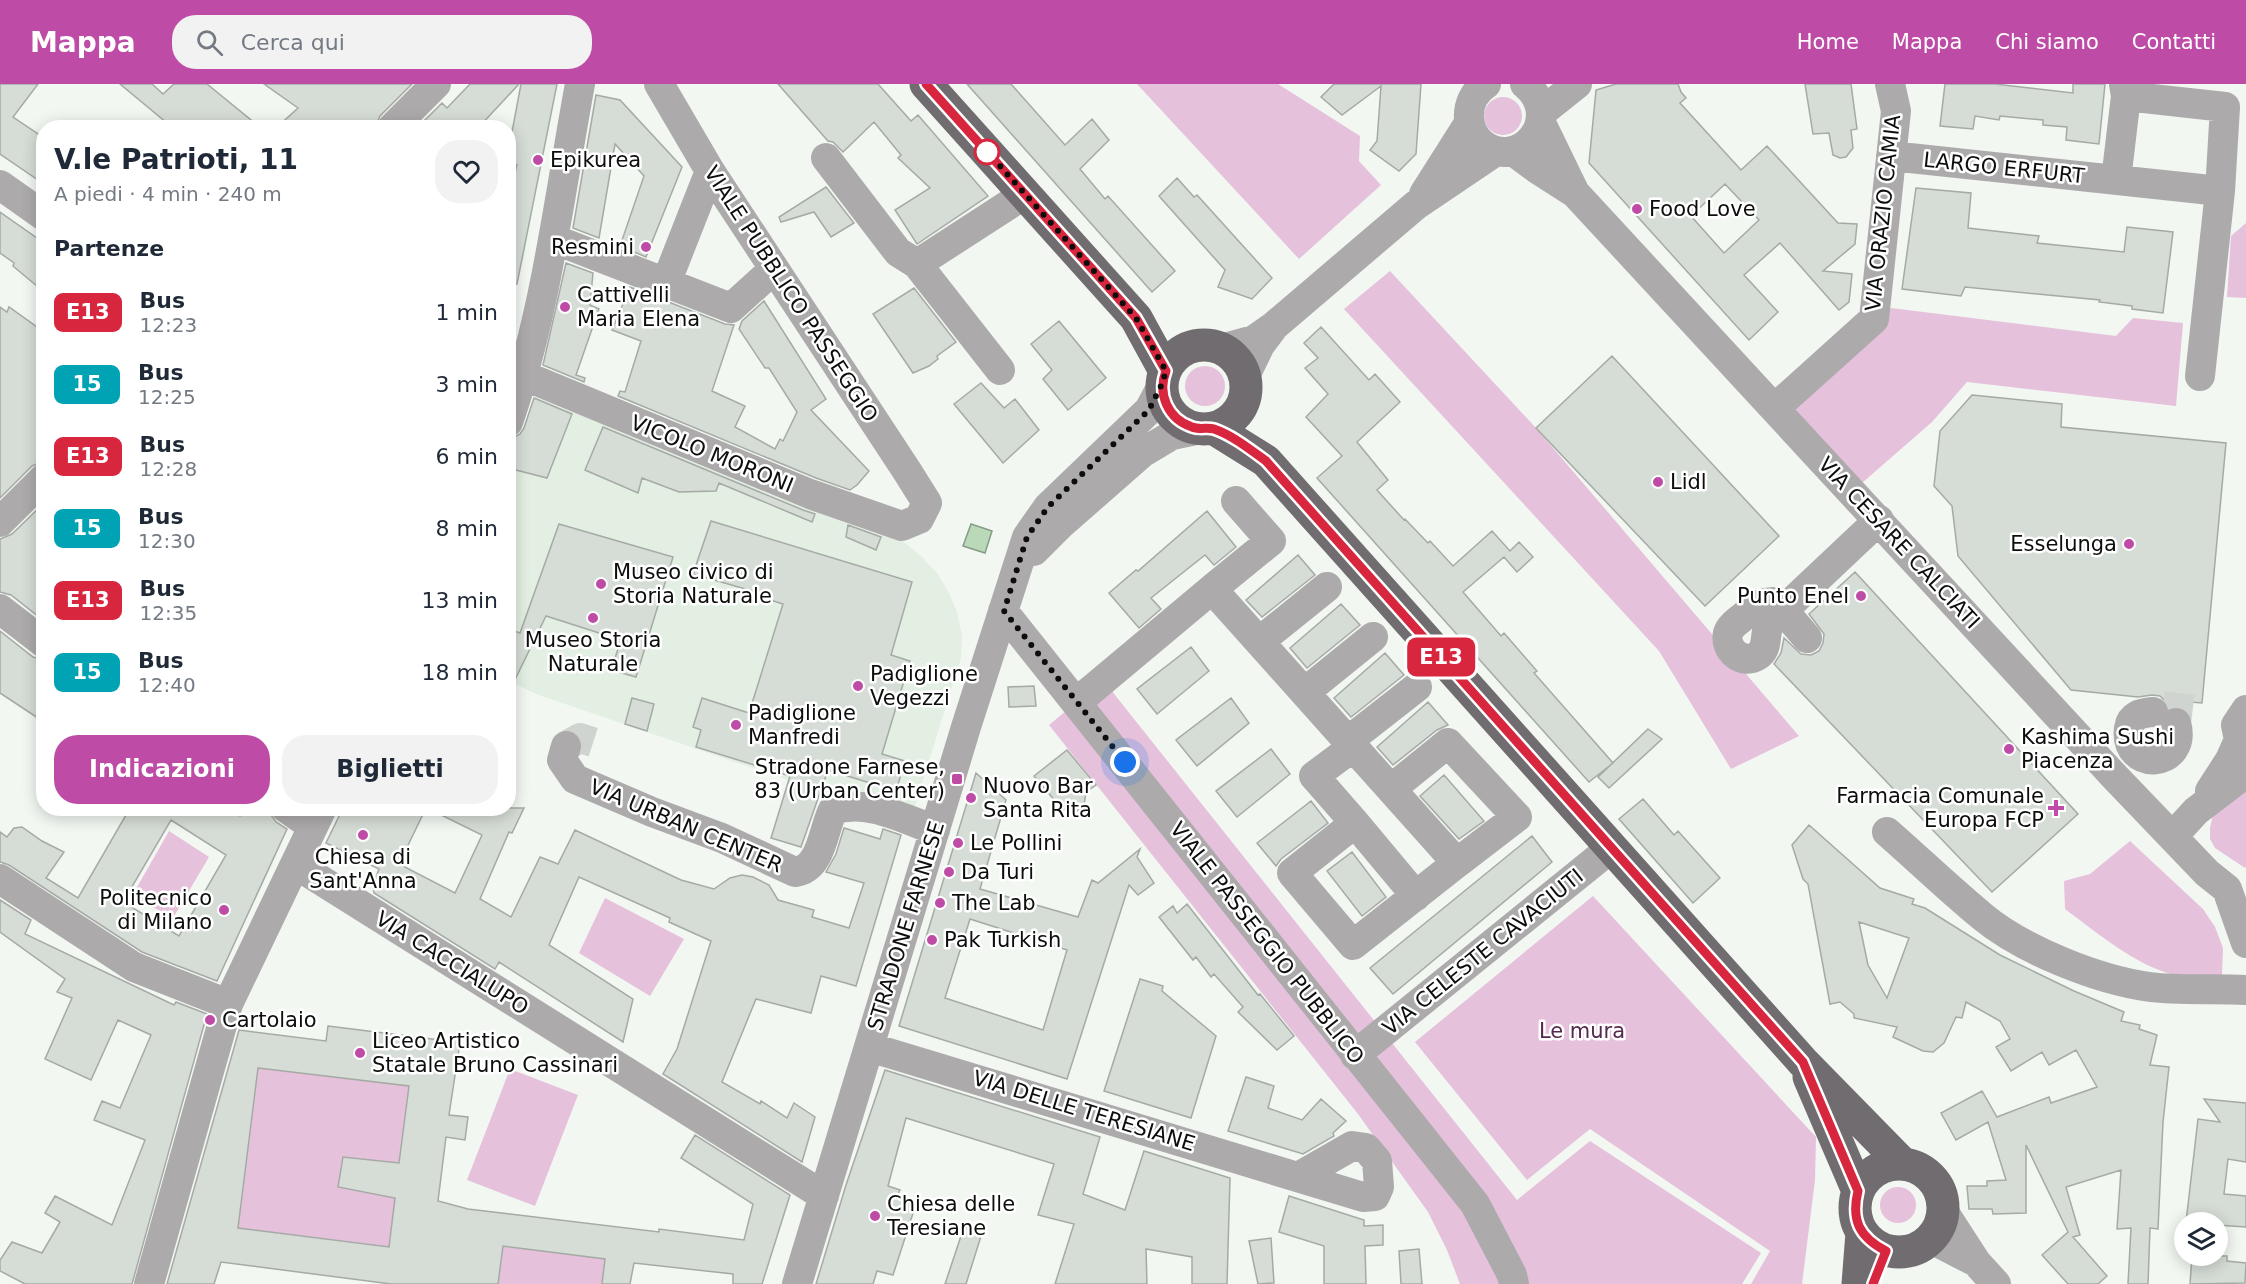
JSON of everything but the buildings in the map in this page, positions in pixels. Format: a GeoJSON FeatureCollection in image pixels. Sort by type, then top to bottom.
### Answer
{"type":"FeatureCollection","features":[{"type":"Feature","properties":{"kind":"main road"},"geometry":{"type":"LineString","coordinates":[[926,84],[1136,318],[1164,377],[1164,401],[1171,413],[1181,422],[1207,428],[1266,461]]}},
{"type":"Feature","properties":{"kind":"main road"},"geometry":{"type":"LineString","coordinates":[[1136,318],[1206,349],[1233,357],[1241,368],[1243,390],[1258,446],[1266,461],[1803,1062],[1904,1164]]}},
{"type":"Feature","properties":{"kind":"main road"},"geometry":{"type":"LineString","coordinates":[[1164,377],[1176,357],[1206,349]]}},
{"type":"Feature","properties":{"kind":"main road"},"geometry":{"type":"LineString","coordinates":[[1207,428],[1220,426],[1232,419],[1241,408],[1243,390]]}},
{"type":"Feature","properties":{"kind":"main road"},"geometry":{"type":"LineString","coordinates":[[1803,1062],[1858,1191],[1856,1220],[1874,1242],[1898,1252],[1910,1251],[1921,1247],[1937,1225],[1942,1198],[1937,1185],[1917,1168],[1904,1164],[1890,1165],[1875,1171],[1858,1191]]}},
{"type":"Feature","properties":{"kind":"main road"},"geometry":{"type":"LineString","coordinates":[[1858,1284],[1874,1242]]}},
{"type":"Feature","properties":{"kind":"main road"},"geometry":{"type":"LineString","coordinates":[[1873,1284],[1874,1242]]}},
{"type":"Feature","properties":{"kind":"street"},"geometry":{"type":"LineString","coordinates":[[400,120],[436,84]]}},
{"type":"Feature","properties":{"kind":"street"},"geometry":{"type":"LineString","coordinates":[[516,400],[525,376],[553,239],[580,84]]}},
{"type":"Feature","properties":{"kind":"street","name":"VIALE PUBBLICO PASSEGGIO"},"geometry":{"type":"LineString","coordinates":[[659,84],[704,183],[774,269],[927,503]]}},
{"type":"Feature","properties":{"kind":"street"},"geometry":{"type":"LineString","coordinates":[[1416,205],[1465,106],[1486,84]]}},
{"type":"Feature","properties":{"kind":"street","name":"VIA CESARE CALCIATI"},"geometry":{"type":"LineString","coordinates":[[1524,84],[1533,92],[1541,117],[1575,193]]}},
{"type":"Feature","properties":{"kind":"street"},"geometry":{"type":"LineString","coordinates":[[1206,349],[1254,340],[1274,326],[1416,205],[1504,151],[1531,141],[1537,133],[1541,117],[1577,84]]}},
{"type":"Feature","properties":{"kind":"street","name":"VIA ORAZIO CAMIA"},"geometry":{"type":"LineString","coordinates":[[1775,408],[1874,319],[1896,111],[1890,84]]}},
{"type":"Feature","properties":{"kind":"street"},"geometry":{"type":"LineString","coordinates":[[2116,180],[2125,90],[2236,104],[2220,191],[2200,376]]}},
{"type":"Feature","properties":{"kind":"street","name":"VIA CESARE CALCIATI"},"geometry":{"type":"LineString","coordinates":[[1465,106],[1479,141],[1536,168],[1575,193],[2106,768],[2207,873],[2237,889],[2246,943]]}},
{"type":"Feature","properties":{"kind":"street","name":"LARGO ERFURT"},"geometry":{"type":"LineString","coordinates":[[1892,156],[2220,191]]}},
{"type":"Feature","properties":{"kind":"street"},"geometry":{"type":"LineString","coordinates":[[826,158],[897,252],[917,264],[1000,370]]}},
{"type":"Feature","properties":{"kind":"street"},"geometry":{"type":"LineString","coordinates":[[666,283],[704,183]]}},
{"type":"Feature","properties":{"kind":"street"},"geometry":{"type":"LineString","coordinates":[[0,185],[36,210]]}},
{"type":"Feature","properties":{"kind":"street"},"geometry":{"type":"LineString","coordinates":[[917,264],[1025,194]]}},
{"type":"Feature","properties":{"kind":"street"},"geometry":{"type":"LineString","coordinates":[[553,239],[731,308],[774,269]]}},
{"type":"Feature","properties":{"kind":"street"},"geometry":{"type":"LineString","coordinates":[[1243,390],[1260,345],[1274,326]]}},
{"type":"Feature","properties":{"kind":"street","name":"VICOLO MORONI"},"geometry":{"type":"LineString","coordinates":[[525,376],[810,494],[902,526],[919,519],[927,503]]}},
{"type":"Feature","properties":{"kind":"street","name":"STRADONE FARNESE"},"geometry":{"type":"LineString","coordinates":[[797,1284],[1027,537],[1048,507],[1149,410],[1164,377]]}},
{"type":"Feature","properties":{"kind":"street","name":"STRADONE FARNESE"},"geometry":{"type":"LineString","coordinates":[[1017,568],[1061,524],[1142,453],[1172,435],[1207,428]]}},
{"type":"Feature","properties":{"kind":"street"},"geometry":{"type":"LineString","coordinates":[[0,522],[36,486]]}},
{"type":"Feature","properties":{"kind":"street"},"geometry":{"type":"LineString","coordinates":[[1077,702],[1271,541],[1236,501]]}},
{"type":"Feature","properties":{"kind":"street"},"geometry":{"type":"LineString","coordinates":[[1807,638],[1773,602],[1759,603],[1733,625],[1728,632],[1728,645],[1735,655],[1747,659],[1758,656],[1766,646],[1767,628],[1774,619],[1879,520]]}},
{"type":"Feature","properties":{"kind":"street"},"geometry":{"type":"LineString","coordinates":[[1260,641],[1327,587]]}},
{"type":"Feature","properties":{"kind":"street"},"geometry":{"type":"LineString","coordinates":[[1212,589],[1457,863]]}},
{"type":"Feature","properties":{"kind":"street"},"geometry":{"type":"LineString","coordinates":[[0,609],[36,637]]}},
{"type":"Feature","properties":{"kind":"street","name":"VIALE PASSEGGIO PUBBLICO"},"geometry":{"type":"LineString","coordinates":[[1004,611],[1475,1204],[1512,1275],[1514,1284]]}},
{"type":"Feature","properties":{"kind":"street"},"geometry":{"type":"LineString","coordinates":[[1305,692],[1373,637]]}},
{"type":"Feature","properties":{"kind":"street"},"geometry":{"type":"LineString","coordinates":[[1416,896],[1314,776],[1417,687]]}},
{"type":"Feature","properties":{"kind":"street"},"geometry":{"type":"LineString","coordinates":[[2196,812],[2242,744],[2236,725],[2246,710]]}},
{"type":"Feature","properties":{"kind":"street"},"geometry":{"type":"LineString","coordinates":[[1355,823],[1292,873],[1353,945],[1517,817],[1448,743],[1391,789]]}},
{"type":"Feature","properties":{"kind":"street","name":"VIA URBAN CENTER"},"geometry":{"type":"LineString","coordinates":[[566,746],[562,760],[575,779],[652,812],[722,838],[795,872],[804,871],[811,864],[819,851],[833,810],[842,807],[872,808],[935,831]]}},
{"type":"Feature","properties":{"kind":"street"},"geometry":{"type":"LineString","coordinates":[[2173,837],[2196,812],[2246,773]]}},
{"type":"Feature","properties":{"kind":"street"},"geometry":{"type":"LineString","coordinates":[[148,1284],[228,1004],[317,817]]}},
{"type":"Feature","properties":{"kind":"street"},"geometry":{"type":"LineString","coordinates":[[1887,832],[1985,918],[2045,955],[2093,973],[2148,986],[2186,990],[2219,988],[2246,990]]}},
{"type":"Feature","properties":{"kind":"street","name":"VIA CELESTE CAVACIUTI"},"geometry":{"type":"LineString","coordinates":[[1355,1055],[1611,848]]}},
{"type":"Feature","properties":{"kind":"street","name":"VIA CACCIALUPO"},"geometry":{"type":"LineString","coordinates":[[295,864],[824,1196]]}},
{"type":"Feature","properties":{"kind":"street"},"geometry":{"type":"LineString","coordinates":[[0,879],[134,967],[228,1004]]}},
{"type":"Feature","properties":{"kind":"street","name":"VIA DELLE TERESIANE"},"geometry":{"type":"LineString","coordinates":[[869,1047],[1298,1177]]}},
{"type":"Feature","properties":{"kind":"street"},"geometry":{"type":"LineString","coordinates":[[1937,1225],[1996,1284]]}},
{"type":"Feature","properties":{"kind":"shaded area"},"geometry":{"type":"Polygon","coordinates":[[[537,394],[899,538],[920,555],[937,573],[949,593],[957,612],[962,635],[961,658],[910,822],[536,694],[516,684],[516,445],[537,394]]]}},
{"type":"Feature","properties":{"kind":"shaded area"},"geometry":{"type":"Polygon","coordinates":[[[971,524],[992,531],[985,553],[963,546],[971,524]]]}},
{"type":"Feature","properties":{"kind":"green space"},"geometry":{"type":"Polygon","coordinates":[[[1137,84],[1278,84],[1360,136],[1359,161],[1381,185],[1299,259],[1137,84]]]}},
{"type":"Feature","properties":{"kind":"green space"},"geometry":{"type":"Polygon","coordinates":[[[1503,97],[1517,102],[1522,116],[1517,130],[1503,135],[1489,130],[1484,116],[1489,102],[1503,97]]]}},
{"type":"Feature","properties":{"kind":"green space"},"geometry":{"type":"Polygon","coordinates":[[[2246,223],[2246,298],[2227,297],[2231,236],[2246,223]]]}},
{"type":"Feature","properties":{"kind":"green space"},"geometry":{"type":"Polygon","coordinates":[[[1390,271],[1536,428],[1799,736],[1731,769],[1659,651],[1344,309],[1390,271]]]}},
{"type":"Feature","properties":{"kind":"green space"},"geometry":{"type":"Polygon","coordinates":[[[1891,308],[2116,336],[2133,318],[2183,323],[2176,406],[1967,382],[1932,422],[1862,483],[1787,404],[1891,308]]]}},
{"type":"Feature","properties":{"kind":"green space"},"geometry":{"type":"Polygon","coordinates":[[[1205,366],[1213,367],[1219,372],[1224,378],[1224,394],[1219,400],[1213,405],[1205,406],[1197,405],[1191,400],[1186,394],[1185,386],[1186,378],[1191,372],[1197,367],[1205,366]]]}},
{"type":"Feature","properties":{"kind":"green space"},"geometry":{"type":"Polygon","coordinates":[[[1103,680],[1517,1200],[1590,1141],[1761,1253],[1742,1284],[1460,1284],[1447,1250],[1428,1212],[1358,1114],[1049,725],[1103,680]]]}},
{"type":"Feature","properties":{"kind":"green space"},"geometry":{"type":"Polygon","coordinates":[[[2246,783],[2245,868],[2215,848],[2210,839],[2210,828],[2214,810],[2246,783]]]}},
{"type":"Feature","properties":{"kind":"green space"},"geometry":{"type":"Polygon","coordinates":[[[169,831],[209,857],[173,918],[132,896],[169,831]]]}},
{"type":"Feature","properties":{"kind":"green space"},"geometry":{"type":"Polygon","coordinates":[[[2130,841],[2203,909],[2215,927],[2223,948],[2222,975],[2181,976],[2160,971],[2103,938],[2065,909],[2064,881],[2090,874],[2130,841]]]}},
{"type":"Feature","properties":{"kind":"green space","name":"Le mura"},"geometry":{"type":"Polygon","coordinates":[[[1593,896],[1816,1137],[1815,1180],[1802,1284],[1751,1284],[1770,1251],[1590,1129],[1527,1180],[1415,1042],[1593,896]]]}},
{"type":"Feature","properties":{"kind":"green space"},"geometry":{"type":"Polygon","coordinates":[[[605,898],[684,939],[650,996],[579,953],[605,898]]]}},
{"type":"Feature","properties":{"kind":"green space"},"geometry":{"type":"Polygon","coordinates":[[[258,1068],[409,1086],[389,1247],[238,1228],[258,1068]]]}},
{"type":"Feature","properties":{"kind":"green space"},"geometry":{"type":"Polygon","coordinates":[[[510,1069],[578,1095],[535,1206],[467,1180],[510,1069]]]}},
{"type":"Feature","properties":{"kind":"green space"},"geometry":{"type":"Polygon","coordinates":[[[1898,1187],[1911,1192],[1916,1205],[1911,1218],[1898,1223],[1885,1218],[1880,1205],[1885,1192],[1898,1187]]]}},
{"type":"Feature","properties":{"kind":"green space"},"geometry":{"type":"Polygon","coordinates":[[[503,1246],[605,1259],[602,1284],[498,1284],[503,1246]]]}},
{"type":"Feature","properties":{"kind":"tunnel"},"geometry":{"type":"LineString","coordinates":[[2176,723],[2180,690]]}},
{"type":"Feature","properties":{"kind":"tunnel"},"geometry":{"type":"LineString","coordinates":[[566,746],[580,738],[605,746]]}},
{"type":"Feature","properties":{"kind":"bus line","name":"E13"},"geometry":{"type":"LineString","coordinates":[[926,84],[1136,318],[1166,371],[1162,387],[1164,401],[1171,413],[1181,422],[1193,428],[1213,428],[1266,461],[1803,1062],[1858,1191],[1855,1205],[1856,1220],[1872,1244],[1886,1251],[1873,1284]]}},
{"type":"Feature","properties":{"kind":"place","name":"Epikurea"},"geometry":{"type":"Point","coordinates":[538,160]}},
{"type":"Feature","properties":{"kind":"place","name":"Food Love"},"geometry":{"type":"Point","coordinates":[1637,209]}},
{"type":"Feature","properties":{"kind":"place","name":"Resmini"},"geometry":{"type":"Point","coordinates":[646,247]}},
{"type":"Feature","properties":{"kind":"place","name":"Cattivelli Maria Elena"},"geometry":{"type":"Point","coordinates":[565,307]}},
{"type":"Feature","properties":{"kind":"place","name":"Lidl"},"geometry":{"type":"Point","coordinates":[1658,482]}},
{"type":"Feature","properties":{"kind":"place","name":"Esselunga"},"geometry":{"type":"Point","coordinates":[2129,544]}},
{"type":"Feature","properties":{"kind":"place","name":"Museo civico di Storia Naturale"},"geometry":{"type":"Point","coordinates":[601,584]}},
{"type":"Feature","properties":{"kind":"place","name":"Punto Enel"},"geometry":{"type":"Point","coordinates":[1861,596]}},
{"type":"Feature","properties":{"kind":"place","name":"Museo Storia Naturale"},"geometry":{"type":"Point","coordinates":[593,618]}},
{"type":"Feature","properties":{"kind":"place","name":"Padiglione Vegezzi"},"geometry":{"type":"Point","coordinates":[858,686]}},
{"type":"Feature","properties":{"kind":"place","name":"Padiglione Manfredi"},"geometry":{"type":"Point","coordinates":[736,725]}},
{"type":"Feature","properties":{"kind":"place","name":"Kashima Sushi Piacenza"},"geometry":{"type":"Point","coordinates":[2009,749]}},
{"type":"Feature","properties":{"kind":"place","name":"Stradone Farnese, 83 (Urban Center)"},"geometry":{"type":"Point","coordinates":[957,779]}},
{"type":"Feature","properties":{"kind":"place","name":"Nuovo Bar Santa Rita"},"geometry":{"type":"Point","coordinates":[971,798]}},
{"type":"Feature","properties":{"kind":"place","name":"Farmacia Comunale Europa FCP"},"geometry":{"type":"Point","coordinates":[2056,808]}},
{"type":"Feature","properties":{"kind":"place","name":"Chiesa di Sant'Anna"},"geometry":{"type":"Point","coordinates":[363,835]}},
{"type":"Feature","properties":{"kind":"place","name":"Le Pollini"},"geometry":{"type":"Point","coordinates":[958,843]}},
{"type":"Feature","properties":{"kind":"place","name":"Da Turi"},"geometry":{"type":"Point","coordinates":[949,872]}},
{"type":"Feature","properties":{"kind":"place","name":"The Lab"},"geometry":{"type":"Point","coordinates":[940,903]}},
{"type":"Feature","properties":{"kind":"place","name":"Politecnico di Milano"},"geometry":{"type":"Point","coordinates":[224,910]}},
{"type":"Feature","properties":{"kind":"place","name":"Pak Turkish"},"geometry":{"type":"Point","coordinates":[932,940]}},
{"type":"Feature","properties":{"kind":"place","name":"Cartolaio"},"geometry":{"type":"Point","coordinates":[210,1020]}},
{"type":"Feature","properties":{"kind":"place","name":"Liceo Artistico Statale Bruno Cassinari"},"geometry":{"type":"Point","coordinates":[360,1053]}},
{"type":"Feature","properties":{"kind":"place","name":"Chiesa delle Teresiane"},"geometry":{"type":"Point","coordinates":[875,1216]}},
{"type":"Feature","properties":{"kind":"route"},"geometry":{"type":"LineString","coordinates":[[987,152],[983,147],[1136,318],[1166,371],[1149,410],[1048,507],[1027,537],[1004,611],[1125,762]]}}]}
